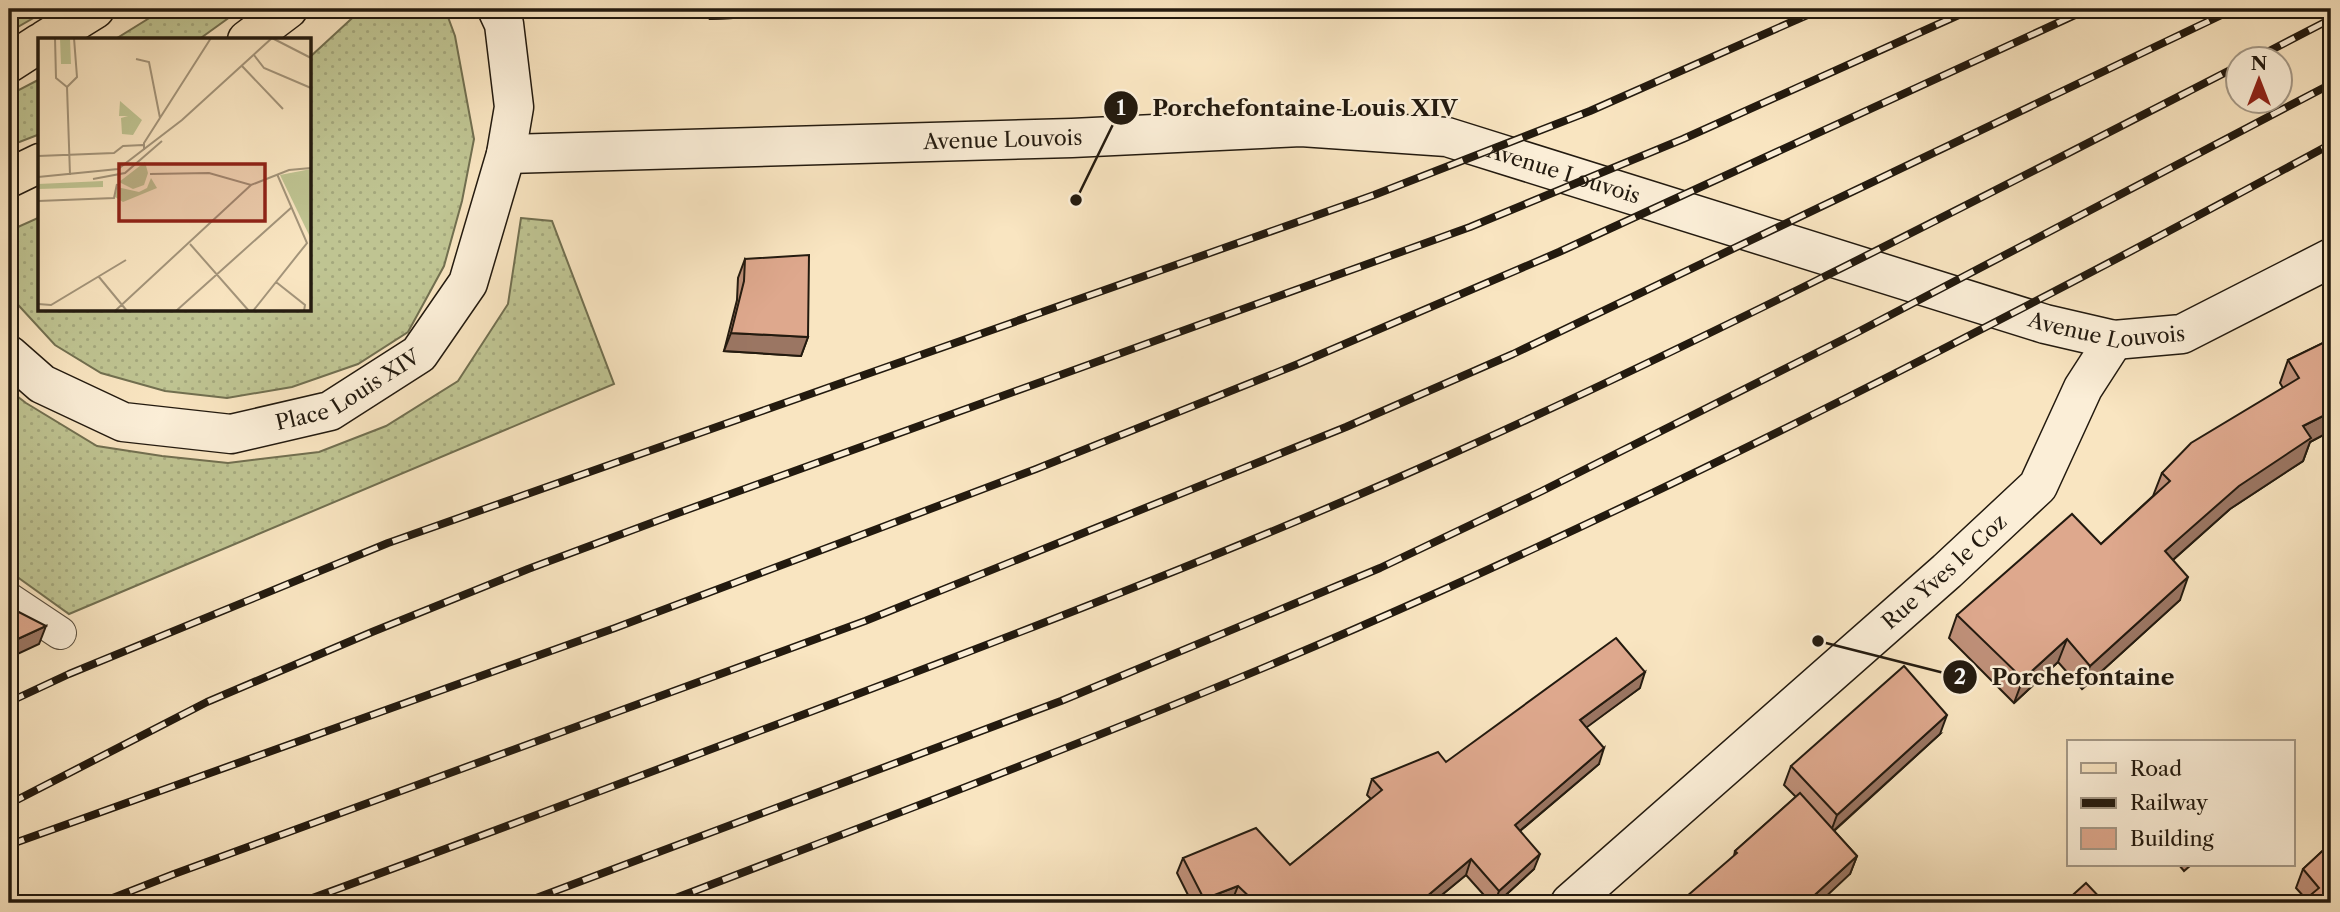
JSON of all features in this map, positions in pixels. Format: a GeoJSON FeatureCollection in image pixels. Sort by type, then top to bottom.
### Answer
{"type":"FeatureCollection","features":[{"type":"Feature","properties":{"kind":"main road"},"geometry":{"type":"LineString","coordinates":[[48,38],[95,9]]}},
{"type":"Feature","properties":{"kind":"main road"},"geometry":{"type":"LineString","coordinates":[[250,38],[288,9]]}},
{"type":"Feature","properties":{"kind":"main road"},"geometry":{"type":"LineString","coordinates":[[9,63],[38,44]]}},
{"type":"Feature","properties":{"kind":"main road"},"geometry":{"type":"LineString","coordinates":[[9,178],[38,164]]}},
{"type":"Feature","properties":{"kind":"street","name":"Place Louis XIV"},"geometry":{"type":"LineString","coordinates":[[9,355],[42,384],[123,422],[231,434],[330,411],[419,354],[468,284],[506,154],[514,107],[505,24],[497,9]]}},
{"type":"Feature","properties":{"kind":"street","name":"Avenue Louvois"},"geometry":{"type":"LineString","coordinates":[[506,154],[1058,138],[1301,127],[1447,137],[2045,324],[2114,340],[2182,334],[2331,258]]}},
{"type":"Feature","properties":{"kind":"street","name":"Rue Yves le Coz"},"geometry":{"type":"LineString","coordinates":[[1570,903],[1947,571],[2038,486],[2083,388],[2114,340]]}},
{"type":"Feature","properties":{"kind":"lane"},"geometry":{"type":"LineString","coordinates":[[9,598],[60,633]]}},
{"type":"Feature","properties":{"kind":"green space"},"geometry":{"type":"Polygon","coordinates":[[[9,9],[49,9],[9,32],[9,9]]]}},
{"type":"Feature","properties":{"kind":"green space"},"geometry":{"type":"Polygon","coordinates":[[[164,9],[241,9],[201,38],[117,38],[164,9]]]}},
{"type":"Feature","properties":{"kind":"green space"},"geometry":{"type":"Polygon","coordinates":[[[362,9],[445,9],[455,36],[474,139],[462,201],[444,266],[408,332],[358,364],[292,387],[227,398],[165,391],[101,373],[55,345],[9,295],[9,231],[38,218],[38,312],[312,312],[312,55],[362,9]]]}},
{"type":"Feature","properties":{"kind":"green space"},"geometry":{"type":"Polygon","coordinates":[[[38,80],[38,135],[9,146],[9,95],[38,80]]]}},
{"type":"Feature","properties":{"kind":"green space"},"geometry":{"type":"Polygon","coordinates":[[[521,218],[552,221],[614,384],[69,614],[9,571],[9,390],[97,446],[228,463],[319,452],[386,426],[458,381],[508,304],[521,218]]]}},
{"type":"Feature","properties":{"kind":"building"},"geometry":{"type":"Polygon","coordinates":[[[809,255],[808,337],[731,333],[744,281],[745,259],[809,255]]]}},
{"type":"Feature","properties":{"kind":"building"},"geometry":{"type":"Polygon","coordinates":[[[2331,339],[2331,412],[2303,426],[2311,438],[2239,486],[2165,551],[2188,577],[2090,666],[2067,639],[2023,679],[1957,615],[2072,514],[2101,544],[2170,481],[2162,473],[2191,443],[2299,378],[2288,360],[2331,339]]]}},
{"type":"Feature","properties":{"kind":"building"},"geometry":{"type":"Polygon","coordinates":[[[9,607],[46,626],[9,643],[9,607]]]}},
{"type":"Feature","properties":{"kind":"building"},"geometry":{"type":"Polygon","coordinates":[[[1616,638],[1645,672],[1580,720],[1604,748],[1515,825],[1540,854],[1499,891],[1471,859],[1419,903],[1256,903],[1238,886],[1204,899],[1183,858],[1256,828],[1290,865],[1382,790],[1372,779],[1438,752],[1446,762],[1616,638]]]}},
{"type":"Feature","properties":{"kind":"building"},"geometry":{"type":"Polygon","coordinates":[[[1904,666],[1947,715],[1837,815],[1791,766],[1904,666]]]}},
{"type":"Feature","properties":{"kind":"building"},"geometry":{"type":"Polygon","coordinates":[[[1800,793],[1857,856],[1806,903],[1679,903],[1737,853],[1735,851],[1800,793]]]}},
{"type":"Feature","properties":{"kind":"building"},"geometry":{"type":"Polygon","coordinates":[[[2331,843],[2331,903],[2301,903],[2319,888],[2303,869],[2331,843]]]}},
{"type":"Feature","properties":{"kind":"building"},"geometry":{"type":"Polygon","coordinates":[[[2086,883],[2105,903],[2064,903],[2086,883]]]}},
{"type":"Feature","properties":{"kind":"railway"},"geometry":{"type":"LineString","coordinates":[[9,702],[69,674],[388,543],[1374,195],[1590,111],[1821,9]]}},
{"type":"Feature","properties":{"kind":"railway"},"geometry":{"type":"LineString","coordinates":[[9,804],[207,702],[372,632],[528,569],[678,513],[1470,227],[1683,139],[1972,9]]}},
{"type":"Feature","properties":{"kind":"railway"},"geometry":{"type":"LineString","coordinates":[[9,845],[615,628],[1036,469],[1298,364],[1559,252],[2088,9]]}},
{"type":"Feature","properties":{"kind":"railway"},"geometry":{"type":"LineString","coordinates":[[100,903],[865,621],[1346,427],[1513,354],[2234,9]]}},
{"type":"Feature","properties":{"kind":"railway"},"geometry":{"type":"LineString","coordinates":[[2279,46],[2331,19]]}},
{"type":"Feature","properties":{"kind":"railway"},"geometry":{"type":"LineString","coordinates":[[299,903],[1139,586],[1371,490],[1746,315],[2224,73]]}},
{"type":"Feature","properties":{"kind":"railway"},"geometry":{"type":"LineString","coordinates":[[523,903],[1061,701],[1380,568],[1542,491],[1856,333],[2331,84]]}},
{"type":"Feature","properties":{"kind":"railway"},"geometry":{"type":"LineString","coordinates":[[663,903],[1185,700],[1481,573],[1727,457],[1970,335],[2331,144]]}},
{"type":"Feature","properties":{"kind":"place","name":"Porchefontaine Louis XIV"},"geometry":{"type":"Point","coordinates":[1076,200]}},
{"type":"Feature","properties":{"kind":"place","name":"Porchefontaine"},"geometry":{"type":"Point","coordinates":[1818,641]}}]}
